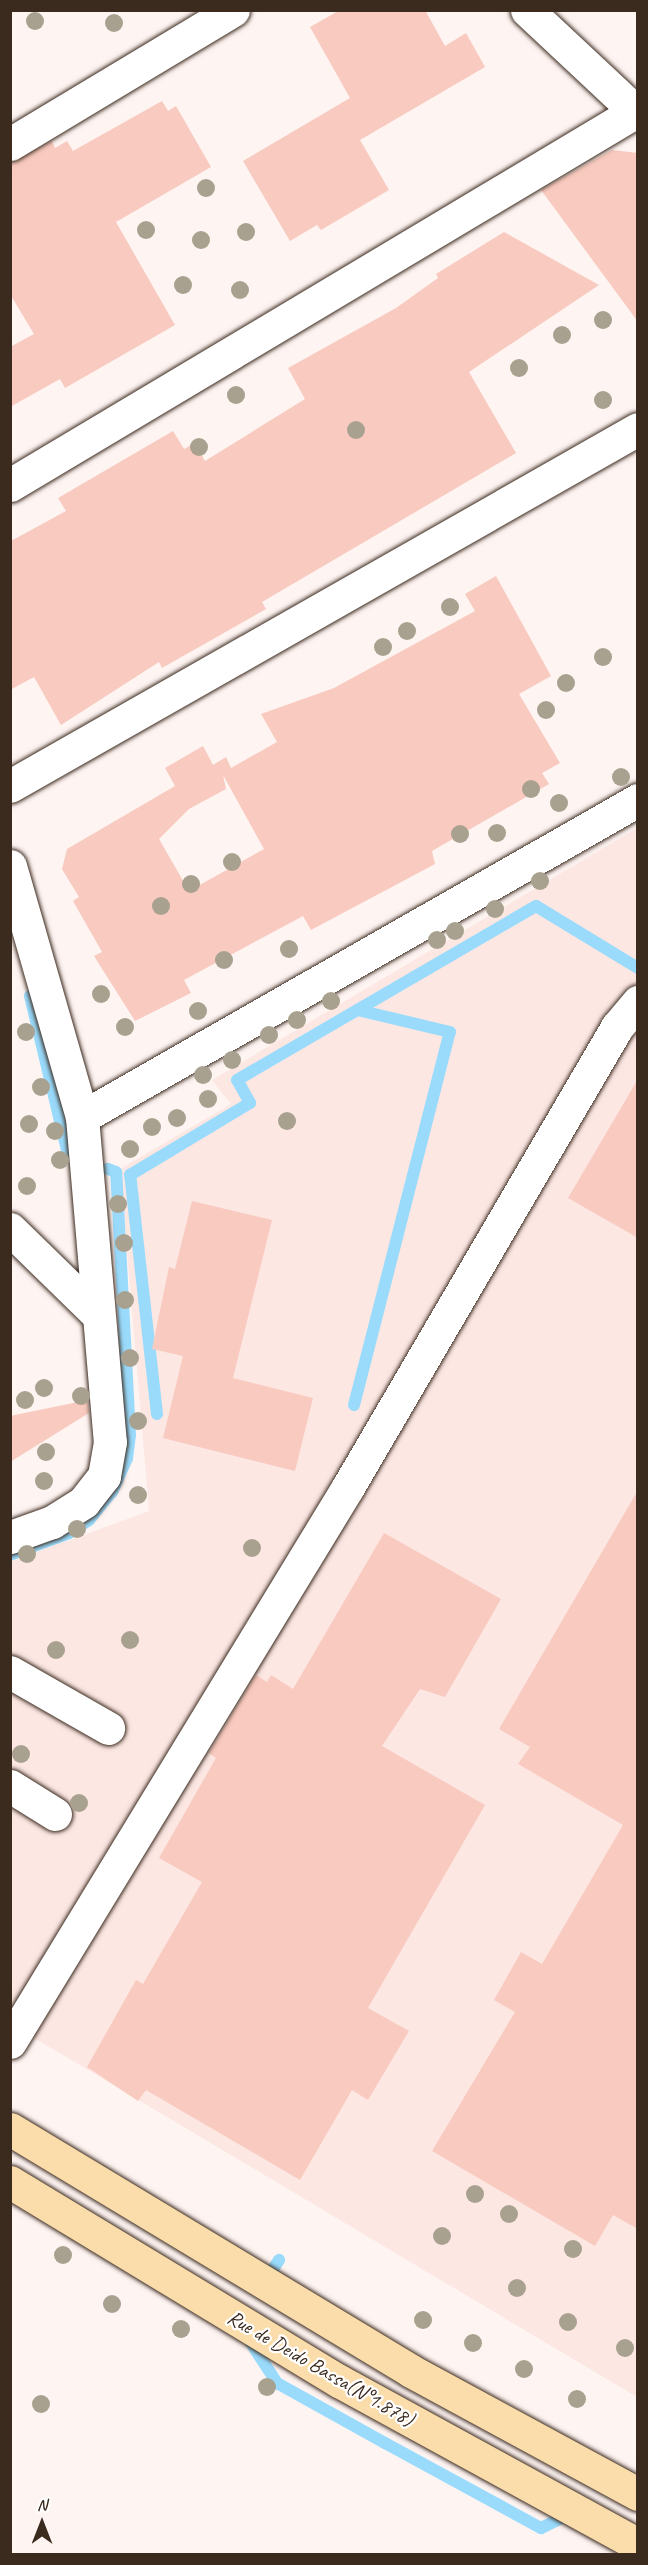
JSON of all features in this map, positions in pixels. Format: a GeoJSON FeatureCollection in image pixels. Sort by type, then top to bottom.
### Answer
{"type":"FeatureCollection","features":[{"type":"Feature","properties":{"kind":"main road"},"geometry":{"type":"LineString","coordinates":[[10,2129],[411,2371],[638,2494]]}},
{"type":"Feature","properties":{"kind":"main road","name":"Rue de Deido Bassa(N°1.878)"},"geometry":{"type":"LineString","coordinates":[[10,2182],[339,2381],[638,2545]]}},
{"type":"Feature","properties":{"kind":"street"},"geometry":{"type":"LineString","coordinates":[[10,144],[233,10]]}},
{"type":"Feature","properties":{"kind":"street"},"geometry":{"type":"LineString","coordinates":[[10,485],[636,112],[527,10]]}},
{"type":"Feature","properties":{"kind":"street"},"geometry":{"type":"LineString","coordinates":[[10,786],[638,429]]}},
{"type":"Feature","properties":{"kind":"street"},"geometry":{"type":"LineString","coordinates":[[82,1117],[638,800]]}},
{"type":"Feature","properties":{"kind":"street"},"geometry":{"type":"LineString","coordinates":[[10,866],[82,1117],[110,1442],[104,1476],[84,1502],[52,1522],[10,1537]]}},
{"type":"Feature","properties":{"kind":"street"},"geometry":{"type":"LineString","coordinates":[[10,2042],[631,1023]]}},
{"type":"Feature","properties":{"kind":"street"},"geometry":{"type":"LineString","coordinates":[[10,1229],[98,1314]]}},
{"type":"Feature","properties":{"kind":"street"},"geometry":{"type":"LineString","coordinates":[[10,1671],[108,1728]]}},
{"type":"Feature","properties":{"kind":"street"},"geometry":{"type":"LineString","coordinates":[[10,1786],[55,1814]]}},
{"type":"Feature","properties":{"kind":"shaded area"},"geometry":{"type":"Polygon","coordinates":[[[637,828],[637,2397],[11,2024],[11,1562],[149,1511],[120,1169],[231,1104],[212,1080],[637,828]]]}},
{"type":"Feature","properties":{"kind":"building"},"geometry":{"type":"Polygon","coordinates":[[[340,10],[425,10],[445,46],[466,33],[485,67],[360,140],[389,190],[321,230],[317,225],[290,241],[243,161],[350,98],[310,27],[340,10]]]}},
{"type":"Feature","properties":{"kind":"building"},"geometry":{"type":"Polygon","coordinates":[[[162,101],[168,111],[176,106],[211,167],[116,222],[175,325],[65,388],[60,379],[10,407],[10,347],[34,334],[10,294],[10,163],[52,141],[55,148],[67,141],[73,151],[162,101]]]}},
{"type":"Feature","properties":{"kind":"building"},"geometry":{"type":"Polygon","coordinates":[[[612,150],[638,153],[638,322],[541,190],[612,150]]]}},
{"type":"Feature","properties":{"kind":"building"},"geometry":{"type":"Polygon","coordinates":[[[504,232],[599,285],[469,372],[516,453],[262,602],[266,609],[162,668],[159,662],[61,725],[34,677],[10,690],[11,541],[66,511],[58,498],[173,431],[184,449],[195,443],[205,461],[305,399],[288,368],[396,308],[438,278],[436,274],[504,232]]]}},
{"type":"Feature","properties":{"kind":"building"},"geometry":{"type":"Polygon","coordinates":[[[496,576],[551,676],[519,694],[560,763],[542,773],[549,784],[432,851],[435,864],[311,930],[303,916],[184,980],[191,993],[135,1021],[94,956],[102,952],[73,901],[79,897],[62,869],[67,849],[175,786],[165,768],[203,746],[213,765],[226,757],[231,768],[277,742],[261,714],[334,688],[475,611],[465,594],[496,576]],[[223,775],[226,789],[189,809],[159,839],[189,891],[264,849],[223,775]]]}},
{"type":"Feature","properties":{"kind":"building"},"geometry":{"type":"Polygon","coordinates":[[[638,1079],[638,1238],[568,1198],[638,1079]]]}},
{"type":"Feature","properties":{"kind":"building"},"geometry":{"type":"Polygon","coordinates":[[[192,1201],[272,1220],[233,1378],[313,1398],[295,1471],[163,1438],[183,1356],[152,1349],[169,1267],[175,1269],[192,1201]]]}},
{"type":"Feature","properties":{"kind":"building"},"geometry":{"type":"Polygon","coordinates":[[[88,1400],[89,1413],[10,1462],[10,1416],[88,1400]]]}},
{"type":"Feature","properties":{"kind":"building"},"geometry":{"type":"Polygon","coordinates":[[[638,1490],[638,2229],[613,2215],[595,2246],[432,2151],[515,2012],[494,2000],[521,1952],[542,1964],[623,1825],[518,1764],[530,1747],[499,1729],[638,1490]]]}},
{"type":"Feature","properties":{"kind":"building"},"geometry":{"type":"Polygon","coordinates":[[[384,1533],[501,1599],[445,1697],[420,1689],[382,1746],[485,1805],[368,2008],[409,2031],[368,2100],[352,2090],[300,2180],[146,2090],[138,2101],[87,2067],[136,1980],[143,1984],[202,1882],[159,1858],[216,1758],[209,1753],[256,1675],[267,1682],[271,1675],[293,1689],[384,1533]]]}},
{"type":"Feature","properties":{"kind":"waterway"},"geometry":{"type":"LineString","coordinates":[[157,1414],[130,1175],[250,1103],[237,1080],[536,906],[638,968]]}},
{"type":"Feature","properties":{"kind":"waterway"},"geometry":{"type":"LineString","coordinates":[[30,996],[68,1154],[81,1159]]}},
{"type":"Feature","properties":{"kind":"waterway"},"geometry":{"type":"LineString","coordinates":[[354,1405],[450,1032],[358,1010]]}},
{"type":"Feature","properties":{"kind":"waterway"},"geometry":{"type":"LineString","coordinates":[[10,1555],[69,1533],[89,1520],[112,1492],[127,1459],[130,1435],[116,1172],[108,1169]]}},
{"type":"Feature","properties":{"kind":"waterway"},"geometry":{"type":"LineString","coordinates":[[266,2280],[279,2260]]}},
{"type":"Feature","properties":{"kind":"waterway"},"geometry":{"type":"LineString","coordinates":[[251,2343],[277,2383],[385,2443],[541,2528],[564,2517],[572,2521]]}}]}
